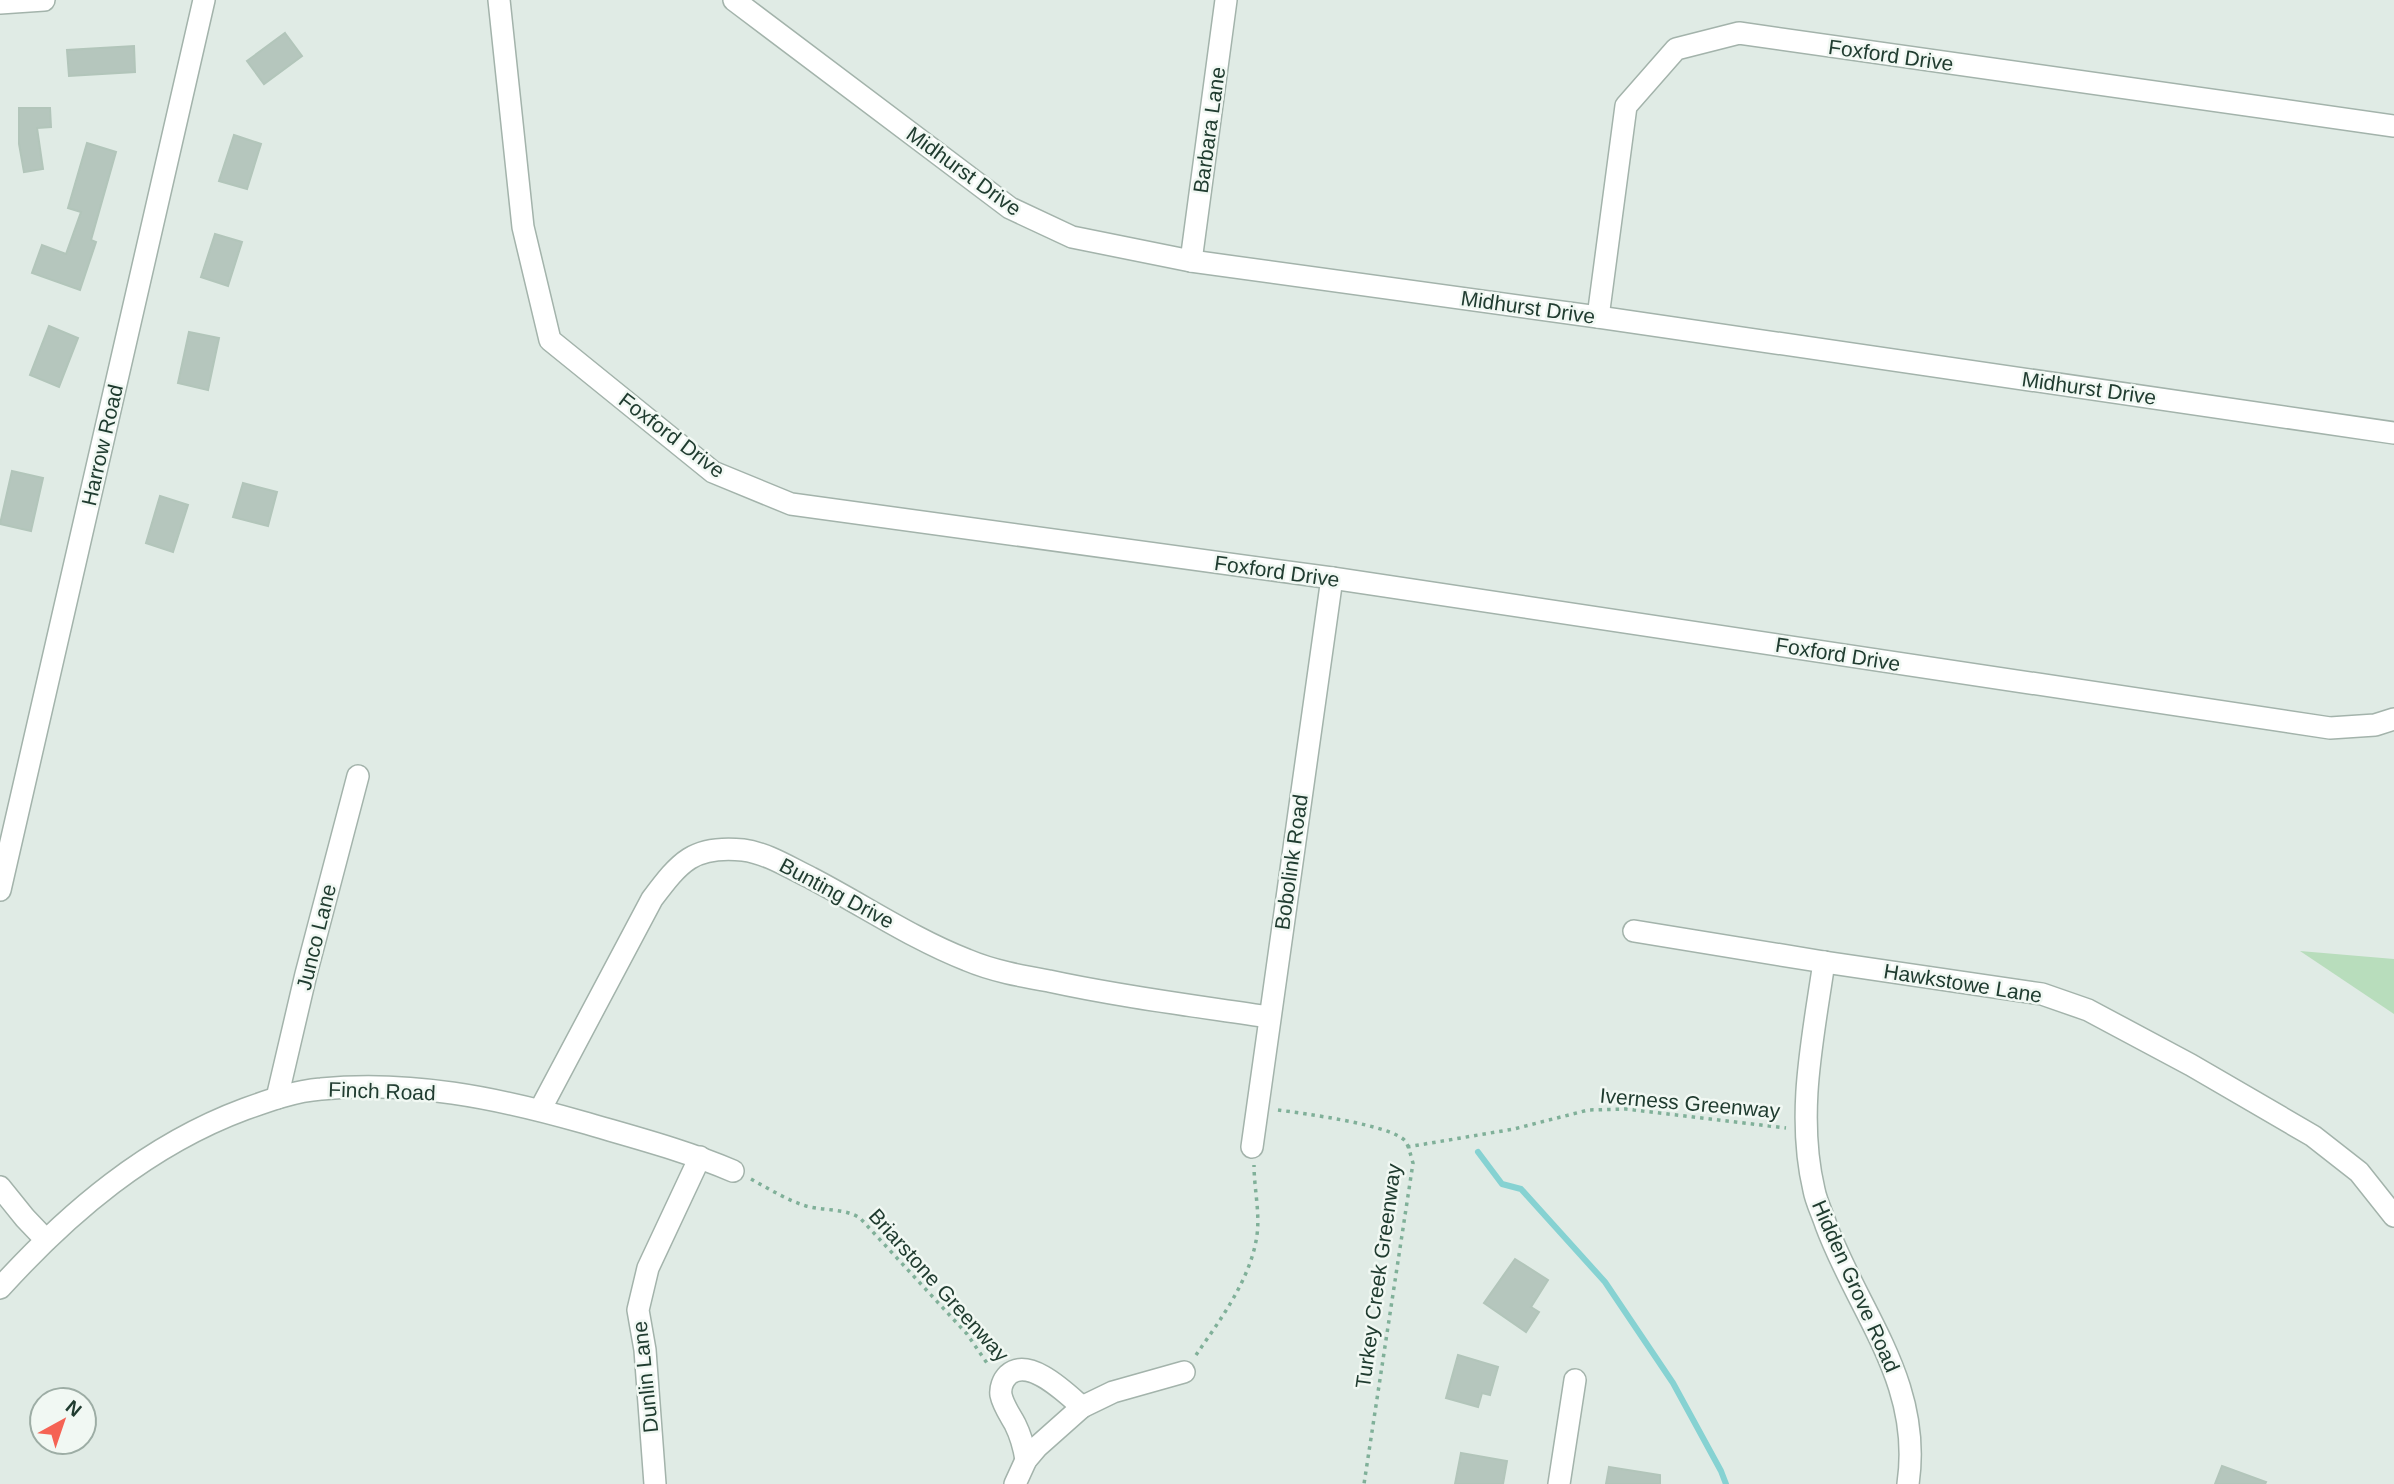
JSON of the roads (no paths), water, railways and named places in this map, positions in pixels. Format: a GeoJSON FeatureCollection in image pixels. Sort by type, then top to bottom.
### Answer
{"type":"FeatureCollection","features":[{"type":"Feature","properties":{"kind":"street"},"geometry":{"type":"LineString","coordinates":[[0,3],[44,0]]}},
{"type":"Feature","properties":{"kind":"street","name":"Harrow Road"},"geometry":{"type":"LineString","coordinates":[[0,890],[204,0]]}},
{"type":"Feature","properties":{"kind":"street","name":"Foxford Drive"},"geometry":{"type":"LineString","coordinates":[[499,0],[523,227],[550,340],[713,472],[791,504],[1332,578],[2330,728],[2375,725],[2394,719]]}},
{"type":"Feature","properties":{"kind":"street","name":"Midhurst Drive"},"geometry":{"type":"LineString","coordinates":[[734,0],[1010,208],[1072,237],[1191,261],[1598,317],[2394,433]]}},
{"type":"Feature","properties":{"kind":"street","name":"Barbara Lane"},"geometry":{"type":"LineString","coordinates":[[1191,261],[1226,0]]}},
{"type":"Feature","properties":{"kind":"street","name":"Foxford Drive"},"geometry":{"type":"LineString","coordinates":[[1598,317],[1626,106],[1676,49],[1739,33],[2394,126]]}},
{"type":"Feature","properties":{"kind":"street","name":"Bobolink Road"},"geometry":{"type":"LineString","coordinates":[[1252,1147],[1332,578]]}},
{"type":"Feature","properties":{"kind":"street","name":"Junco Lane"},"geometry":{"type":"LineString","coordinates":[[277,1098],[306,974],[358,776]]}},
{"type":"Feature","properties":{"kind":"street","name":"Bunting Drive"},"geometry":{"type":"LineString","coordinates":[[540,1110],[652,900],[670,876],[688,860],[705,850],[747,851],[778,861],[929,943],[965,960],[995,970],[1099,992],[1269,1017]]}},
{"type":"Feature","properties":{"kind":"street","name":"Hawkstowe Lane"},"geometry":{"type":"LineString","coordinates":[[1634,931],[2042,994],[2088,1010],[2191,1065],[2313,1136],[2359,1172],[2394,1216]]}},
{"type":"Feature","properties":{"kind":"street","name":"Hidden Grove Road"},"geometry":{"type":"LineString","coordinates":[[1824,962],[1807,1083],[1805,1131],[1814,1191],[1837,1254],[1891,1360],[1907,1410],[1911,1462],[1908,1484]]}},
{"type":"Feature","properties":{"kind":"street","name":"Finch Road"},"geometry":{"type":"LineString","coordinates":[[0,1288],[46,1240],[97,1195],[153,1153],[216,1120],[277,1098],[319,1089],[392,1087],[433,1090],[540,1110],[701,1157],[733,1171]]}},
{"type":"Feature","properties":{"kind":"street","name":"Dunlin Lane"},"geometry":{"type":"LineString","coordinates":[[655,1484],[645,1350],[638,1310],[649,1268],[701,1157]]}},
{"type":"Feature","properties":{"kind":"street"},"geometry":{"type":"LineString","coordinates":[[0,1187],[46,1240]]}},
{"type":"Feature","properties":{"kind":"street"},"geometry":{"type":"LineString","coordinates":[[1026,1460],[1024,1447],[1001,1394],[1004,1379],[1013,1371],[1022,1369],[1037,1373],[1082,1407]]}},
{"type":"Feature","properties":{"kind":"street"},"geometry":{"type":"LineString","coordinates":[[1015,1484],[1026,1460],[1037,1447],[1082,1407],[1113,1392],[1184,1372]]}},
{"type":"Feature","properties":{"kind":"street"},"geometry":{"type":"LineString","coordinates":[[1559,1484],[1575,1380]]}},
{"type":"Feature","properties":{"kind":"waterway"},"geometry":{"type":"LineString","coordinates":[[1478,1152],[1502,1184],[1521,1189],[1605,1282],[1673,1383],[1726,1484]]}}]}
